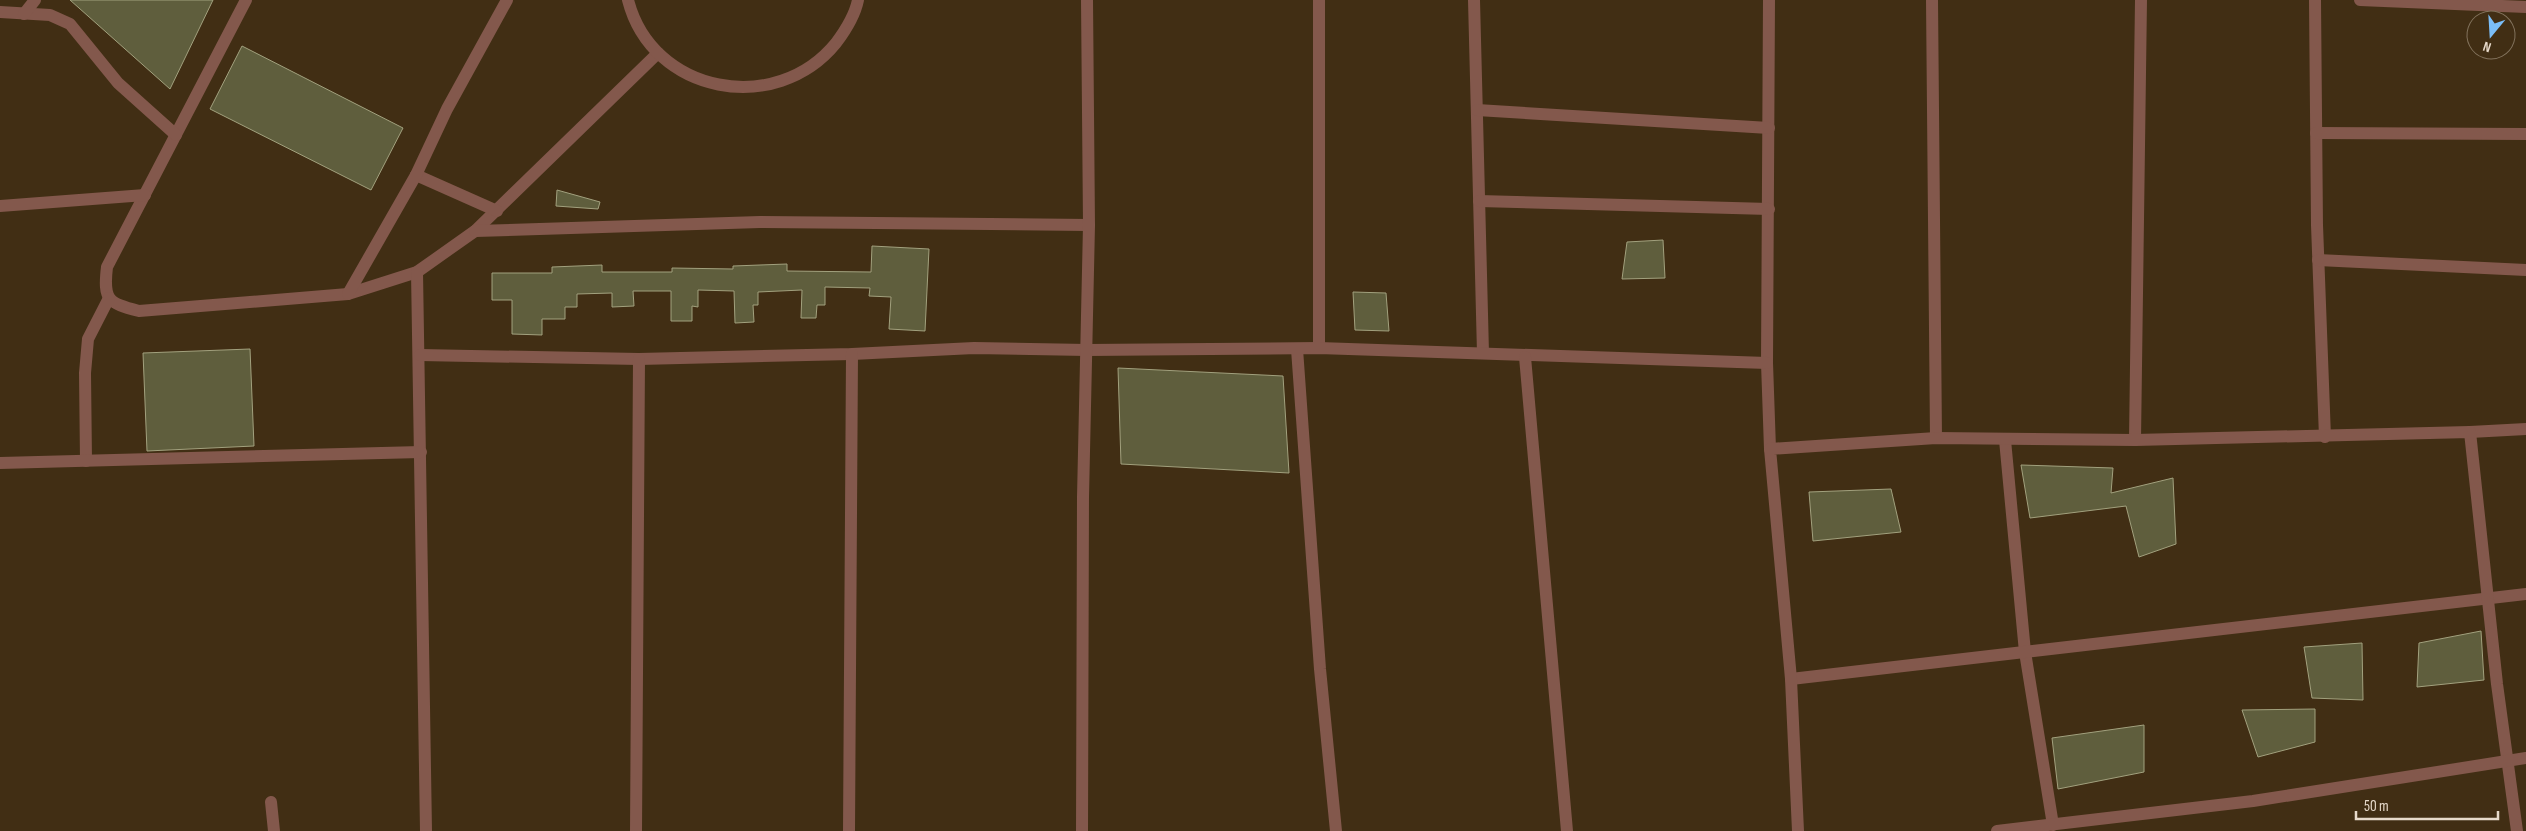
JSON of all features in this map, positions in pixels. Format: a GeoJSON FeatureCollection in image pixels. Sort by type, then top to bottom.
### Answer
{"type":"FeatureCollection","features":[{"type":"Feature","properties":{"kind":"street"},"geometry":{"type":"LineString","coordinates":[[24,14],[34,0]]}},
{"type":"Feature","properties":{"kind":"street"},"geometry":{"type":"LineString","coordinates":[[246,0],[108,267],[105,288],[108,298],[121,306],[140,311],[348,294],[417,272],[475,231],[497,211],[658,52]]}},
{"type":"Feature","properties":{"kind":"street"},"geometry":{"type":"LineString","coordinates":[[348,294],[416,176],[447,109],[508,0]]}},
{"type":"Feature","properties":{"kind":"street"},"geometry":{"type":"LineString","coordinates":[[628,0],[642,32],[658,52],[682,72],[710,84],[741,88],[772,85],[800,74],[825,56],[845,32],[858,0]]}},
{"type":"Feature","properties":{"kind":"street"},"geometry":{"type":"LineString","coordinates":[[1082,831],[1083,497],[1089,225],[1087,0]]}},
{"type":"Feature","properties":{"kind":"street"},"geometry":{"type":"LineString","coordinates":[[1318,0],[1319,348]]}},
{"type":"Feature","properties":{"kind":"street"},"geometry":{"type":"LineString","coordinates":[[1474,0],[1483,353]]}},
{"type":"Feature","properties":{"kind":"street"},"geometry":{"type":"LineString","coordinates":[[1769,0],[1767,363],[1770,449],[1791,679],[1798,831]]}},
{"type":"Feature","properties":{"kind":"street"},"geometry":{"type":"LineString","coordinates":[[1932,0],[1936,438]]}},
{"type":"Feature","properties":{"kind":"street"},"geometry":{"type":"LineString","coordinates":[[2135,440],[2141,0]]}},
{"type":"Feature","properties":{"kind":"street"},"geometry":{"type":"LineString","coordinates":[[2315,0],[2318,260],[2326,437]]}},
{"type":"Feature","properties":{"kind":"street"},"geometry":{"type":"LineString","coordinates":[[2360,0],[2526,7]]}},
{"type":"Feature","properties":{"kind":"street"},"geometry":{"type":"LineString","coordinates":[[0,12],[50,16],[70,24],[118,83],[176,135]]}},
{"type":"Feature","properties":{"kind":"street"},"geometry":{"type":"LineString","coordinates":[[1477,110],[1769,128]]}},
{"type":"Feature","properties":{"kind":"street"},"geometry":{"type":"LineString","coordinates":[[2316,133],[2526,134]]}},
{"type":"Feature","properties":{"kind":"street"},"geometry":{"type":"LineString","coordinates":[[416,176],[497,211]]}},
{"type":"Feature","properties":{"kind":"street"},"geometry":{"type":"LineString","coordinates":[[0,206],[145,195]]}},
{"type":"Feature","properties":{"kind":"street"},"geometry":{"type":"LineString","coordinates":[[1479,201],[1769,209]]}},
{"type":"Feature","properties":{"kind":"street"},"geometry":{"type":"LineString","coordinates":[[475,231],[760,222],[1089,225]]}},
{"type":"Feature","properties":{"kind":"street"},"geometry":{"type":"LineString","coordinates":[[2318,260],[2526,270]]}},
{"type":"Feature","properties":{"kind":"street"},"geometry":{"type":"LineString","coordinates":[[417,272],[422,452],[426,831]]}},
{"type":"Feature","properties":{"kind":"street"},"geometry":{"type":"LineString","coordinates":[[86,461],[85,373],[88,339],[108,298]]}},
{"type":"Feature","properties":{"kind":"street"},"geometry":{"type":"LineString","coordinates":[[420,356],[640,359],[852,354],[974,348],[1087,350],[1319,348],[1483,353],[1524,357],[1767,363]]}},
{"type":"Feature","properties":{"kind":"street"},"geometry":{"type":"LineString","coordinates":[[1296,349],[1320,669],[1336,831]]}},
{"type":"Feature","properties":{"kind":"street"},"geometry":{"type":"LineString","coordinates":[[849,831],[852,354]]}},
{"type":"Feature","properties":{"kind":"street"},"geometry":{"type":"LineString","coordinates":[[1524,357],[1567,831]]}},
{"type":"Feature","properties":{"kind":"street"},"geometry":{"type":"LineString","coordinates":[[636,831],[640,359]]}},
{"type":"Feature","properties":{"kind":"street"},"geometry":{"type":"LineString","coordinates":[[1770,449],[1936,438],[2135,440],[2326,437],[2526,429]]}},
{"type":"Feature","properties":{"kind":"street"},"geometry":{"type":"LineString","coordinates":[[2470,432],[2497,684],[2509,760],[2517,831]]}},
{"type":"Feature","properties":{"kind":"street"},"geometry":{"type":"LineString","coordinates":[[2005,440],[2025,652],[2053,825]]}},
{"type":"Feature","properties":{"kind":"street"},"geometry":{"type":"LineString","coordinates":[[0,463],[422,452]]}},
{"type":"Feature","properties":{"kind":"street"},"geometry":{"type":"LineString","coordinates":[[1791,679],[2526,594]]}},
{"type":"Feature","properties":{"kind":"street"},"geometry":{"type":"LineString","coordinates":[[1997,831],[2053,825],[2091,818],[2253,800],[2526,758]]}},
{"type":"Feature","properties":{"kind":"street"},"geometry":{"type":"LineString","coordinates":[[271,802],[274,831]]}},
{"type":"Feature","properties":{"kind":"street"},"geometry":{"type":"LineString","coordinates":[[2091,818],[2094,831]]}},
{"type":"Feature","properties":{"kind":"building"},"geometry":{"type":"Polygon","coordinates":[[[70,0],[213,0],[170,89],[70,0]]]}},
{"type":"Feature","properties":{"kind":"building"},"geometry":{"type":"Polygon","coordinates":[[[242,46],[403,128],[371,190],[210,109],[242,46]]]}},
{"type":"Feature","properties":{"kind":"building"},"geometry":{"type":"Polygon","coordinates":[[[557,190],[600,202],[598,209],[556,206],[557,190]]]}},
{"type":"Feature","properties":{"kind":"building"},"geometry":{"type":"Polygon","coordinates":[[[1663,240],[1665,278],[1622,279],[1627,242],[1663,240]]]}},
{"type":"Feature","properties":{"kind":"building"},"geometry":{"type":"Polygon","coordinates":[[[872,246],[929,249],[925,331],[889,329],[891,297],[869,296],[870,288],[825,287],[825,305],[817,305],[816,318],[801,318],[802,290],[758,292],[758,305],[753,305],[754,322],[735,323],[734,291],[698,290],[698,307],[692,306],[692,321],[671,321],[671,291],[633,291],[634,306],[612,307],[612,293],[577,294],[577,307],[565,307],[565,319],[542,319],[542,335],[512,334],[512,300],[492,300],[492,273],[552,273],[552,267],[602,265],[602,272],[672,272],[672,268],[733,269],[733,266],[787,264],[787,271],[871,272],[872,246]]]}},
{"type":"Feature","properties":{"kind":"building"},"geometry":{"type":"Polygon","coordinates":[[[1353,292],[1386,293],[1389,331],[1355,330],[1353,292]]]}},
{"type":"Feature","properties":{"kind":"building"},"geometry":{"type":"Polygon","coordinates":[[[250,349],[254,446],[147,451],[143,353],[250,349]]]}},
{"type":"Feature","properties":{"kind":"building"},"geometry":{"type":"Polygon","coordinates":[[[1118,368],[1283,376],[1289,473],[1121,464],[1118,368]]]}},
{"type":"Feature","properties":{"kind":"building"},"geometry":{"type":"Polygon","coordinates":[[[2021,465],[2113,468],[2111,493],[2173,478],[2176,544],[2139,557],[2126,506],[2030,518],[2021,465]]]}},
{"type":"Feature","properties":{"kind":"building"},"geometry":{"type":"Polygon","coordinates":[[[1891,489],[1901,532],[1813,541],[1809,492],[1891,489]]]}},
{"type":"Feature","properties":{"kind":"building"},"geometry":{"type":"Polygon","coordinates":[[[2481,631],[2484,680],[2417,687],[2419,643],[2481,631]]]}},
{"type":"Feature","properties":{"kind":"building"},"geometry":{"type":"Polygon","coordinates":[[[2362,643],[2363,700],[2312,698],[2304,647],[2362,643]]]}},
{"type":"Feature","properties":{"kind":"building"},"geometry":{"type":"Polygon","coordinates":[[[2315,709],[2315,742],[2258,757],[2242,710],[2315,709]]]}},
{"type":"Feature","properties":{"kind":"building"},"geometry":{"type":"Polygon","coordinates":[[[2144,725],[2144,772],[2058,789],[2052,738],[2144,725]]]}}]}
